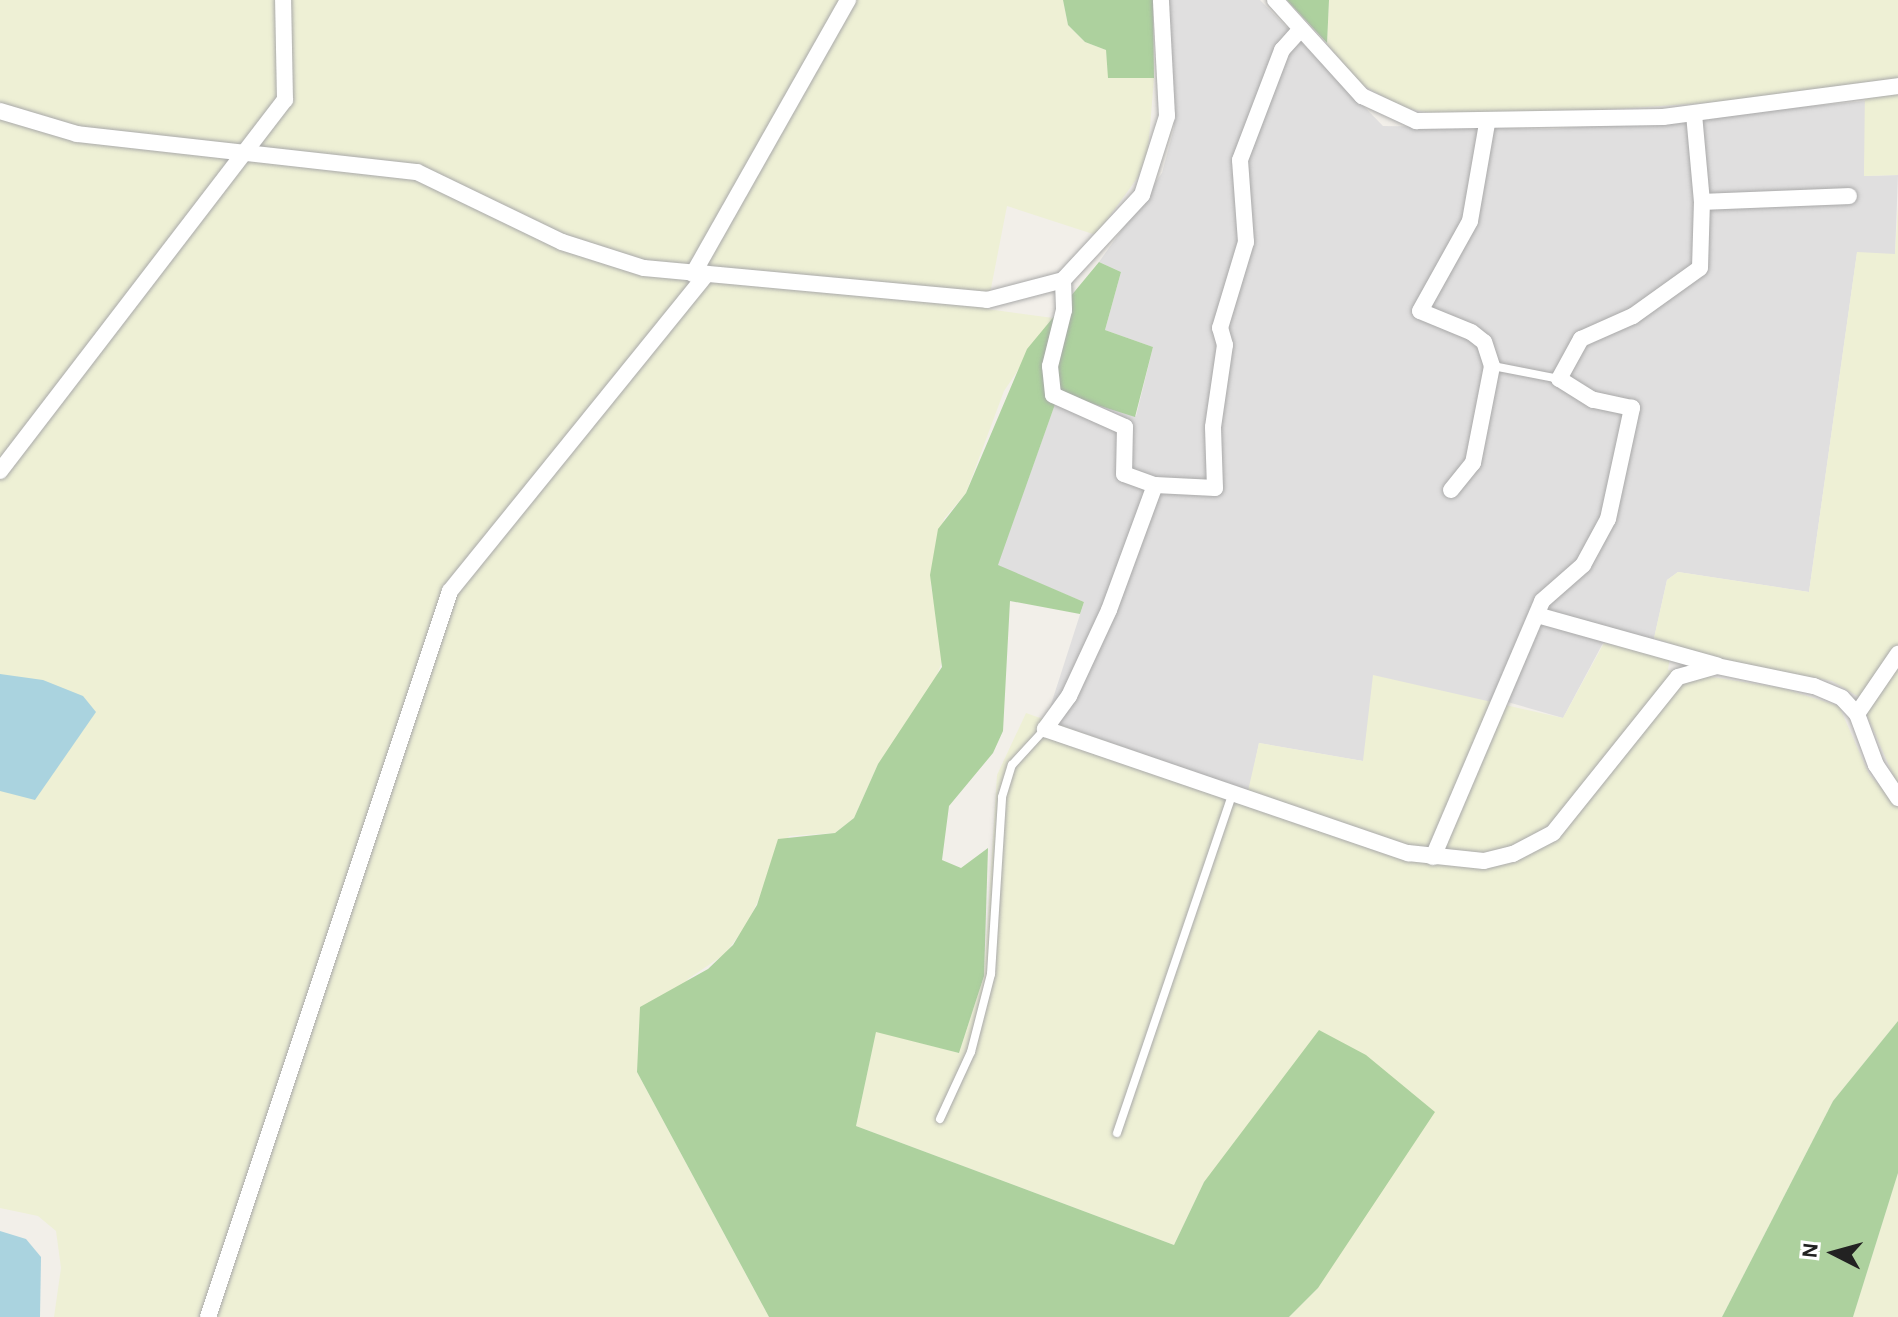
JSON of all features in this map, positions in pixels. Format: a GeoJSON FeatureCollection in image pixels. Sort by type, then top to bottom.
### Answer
{"type":"FeatureCollection","features":[{"type":"Feature","properties":{"kind":"street"},"geometry":{"type":"LineString","coordinates":[[0,471],[244,148],[285,100],[283,0]]}},
{"type":"Feature","properties":{"kind":"street"},"geometry":{"type":"LineString","coordinates":[[208,1317],[450,591],[700,274],[848,0]]}},
{"type":"Feature","properties":{"kind":"street"},"geometry":{"type":"LineString","coordinates":[[0,111],[77,134],[244,148],[417,172],[582,250],[700,274],[972,301],[1019,296],[1063,280],[1142,195],[1156,164],[1167,101],[1161,0]]}},
{"type":"Feature","properties":{"kind":"street"},"geometry":{"type":"LineString","coordinates":[[1275,0],[1362,96],[1387,113],[1416,121],[1487,124],[1694,114],[1898,86]]}},
{"type":"Feature","properties":{"kind":"street"},"geometry":{"type":"LineString","coordinates":[[1063,280],[1064,310],[1050,366],[1053,395],[1125,427],[1124,474],[1155,485],[1215,488],[1213,427],[1225,345],[1220,328],[1246,242],[1240,160],[1282,50],[1301,29]]}},
{"type":"Feature","properties":{"kind":"street"},"geometry":{"type":"LineString","coordinates":[[1433,857],[1537,615],[1601,535],[1632,408],[1593,400],[1559,379],[1581,339],[1633,316],[1700,268],[1702,202],[1694,114]]}},
{"type":"Feature","properties":{"kind":"street"},"geometry":{"type":"LineString","coordinates":[[1451,490],[1473,463],[1492,366],[1484,342],[1471,332],[1420,311],[1470,221],[1487,124]]}},
{"type":"Feature","properties":{"kind":"street"},"geometry":{"type":"LineString","coordinates":[[1702,202],[1849,196]]}},
{"type":"Feature","properties":{"kind":"street"},"geometry":{"type":"LineString","coordinates":[[1155,485],[1109,610],[1069,696],[1045,729],[1233,793],[1433,857],[1484,861],[1540,842],[1678,677],[1717,666]]}},
{"type":"Feature","properties":{"kind":"street"},"geometry":{"type":"LineString","coordinates":[[1537,615],[1717,666],[1824,688],[1857,714],[1876,765],[1898,798]]}},
{"type":"Feature","properties":{"kind":"street"},"geometry":{"type":"LineString","coordinates":[[1857,714],[1898,654]]}},
{"type":"Feature","properties":{"kind":"lane"},"geometry":{"type":"LineString","coordinates":[[1492,366],[1559,379]]}},
{"type":"Feature","properties":{"kind":"lane"},"geometry":{"type":"LineString","coordinates":[[940,1119],[971,1052],[991,974],[1002,797],[1012,765],[1045,729]]}},
{"type":"Feature","properties":{"kind":"lane"},"geometry":{"type":"LineString","coordinates":[[1117,1133],[1233,793]]}},
{"type":"Feature","properties":{"kind":"shaded area"},"geometry":{"type":"Polygon","coordinates":[[[1169,0],[1260,0],[1383,126],[1554,129],[1867,101],[1864,176],[1898,175],[1895,255],[1857,253],[1809,592],[1678,572],[1667,580],[1651,652],[1603,643],[1563,718],[1497,699],[1363,761],[1259,743],[1249,791],[1046,720],[1084,602],[997,566],[1059,393],[1136,416],[1153,347],[1105,330],[1121,272],[1099,262],[1162,173],[1174,128],[1169,0]]]}},
{"type":"Feature","properties":{"kind":"green space"},"geometry":{"type":"Polygon","coordinates":[[[0,0],[1063,0],[1068,25],[1085,42],[1106,50],[1109,78],[1154,78],[1148,151],[1138,177],[1096,235],[1007,206],[987,309],[1053,318],[1004,391],[966,493],[944,519],[931,586],[944,656],[932,689],[878,764],[854,818],[835,833],[789,836],[746,926],[725,954],[688,979],[637,1072],[769,1317],[54,1317],[61,1268],[56,1231],[38,1216],[0,1208],[0,0]]]}},
{"type":"Feature","properties":{"kind":"green space"},"geometry":{"type":"Polygon","coordinates":[[[1063,0],[1153,0],[1154,78],[1108,78],[1106,50],[1085,42],[1068,25],[1063,0]]]}},
{"type":"Feature","properties":{"kind":"green space"},"geometry":{"type":"Polygon","coordinates":[[[1287,0],[1329,0],[1327,44],[1327,43],[1287,0]]]}},
{"type":"Feature","properties":{"kind":"green space"},"geometry":{"type":"Polygon","coordinates":[[[1329,0],[1898,0],[1898,175],[1864,176],[1865,84],[1778,98],[1602,110],[1435,114],[1401,107],[1361,84],[1327,44],[1329,0]]]}},
{"type":"Feature","properties":{"kind":"green space"},"geometry":{"type":"Polygon","coordinates":[[[1898,205],[1898,786],[1859,697],[1832,681],[1730,664],[1654,638],[1667,580],[1678,572],[1809,592],[1857,252],[1895,254],[1898,205]]]}},
{"type":"Feature","properties":{"kind":"green space"},"geometry":{"type":"Polygon","coordinates":[[[1099,262],[1121,272],[1105,330],[1153,347],[1135,417],[1059,393],[998,565],[1084,602],[1080,614],[1010,601],[1003,731],[993,753],[949,806],[942,860],[961,868],[988,848],[984,976],[959,1053],[876,1032],[856,1126],[1174,1245],[1204,1182],[1319,1030],[1366,1055],[1435,1112],[1318,1288],[1289,1317],[769,1317],[637,1072],[640,1007],[708,969],[733,945],[757,905],[778,839],[835,833],[854,818],[878,764],[942,667],[930,575],[938,529],[966,493],[1027,349],[1099,262]]]}},
{"type":"Feature","properties":{"kind":"green space"},"geometry":{"type":"Polygon","coordinates":[[[1604,643],[1670,657],[1668,670],[1782,688],[1839,706],[1869,774],[1898,806],[1898,1021],[1833,1101],[1722,1317],[1289,1317],[1318,1288],[1204,1182],[1174,1245],[856,1126],[876,1031],[959,1053],[984,976],[997,775],[1026,713],[1248,791],[1259,743],[1363,761],[1373,675],[1563,718],[1604,643]]]}},
{"type":"Feature","properties":{"kind":"green space"},"geometry":{"type":"Polygon","coordinates":[[[1898,1021],[1898,1173],[1853,1317],[1722,1317],[1833,1101],[1898,1021]]]}},
{"type":"Feature","properties":{"kind":"green space"},"geometry":{"type":"Polygon","coordinates":[[[1898,1173],[1898,1317],[1853,1317],[1898,1173]]]}},
{"type":"Feature","properties":{"kind":"water"},"geometry":{"type":"Polygon","coordinates":[[[0,674],[43,680],[83,696],[96,712],[35,800],[0,791],[0,674]]]}},
{"type":"Feature","properties":{"kind":"water"},"geometry":{"type":"Polygon","coordinates":[[[0,1231],[26,1239],[41,1257],[40,1317],[0,1317],[0,1231]]]}}]}
